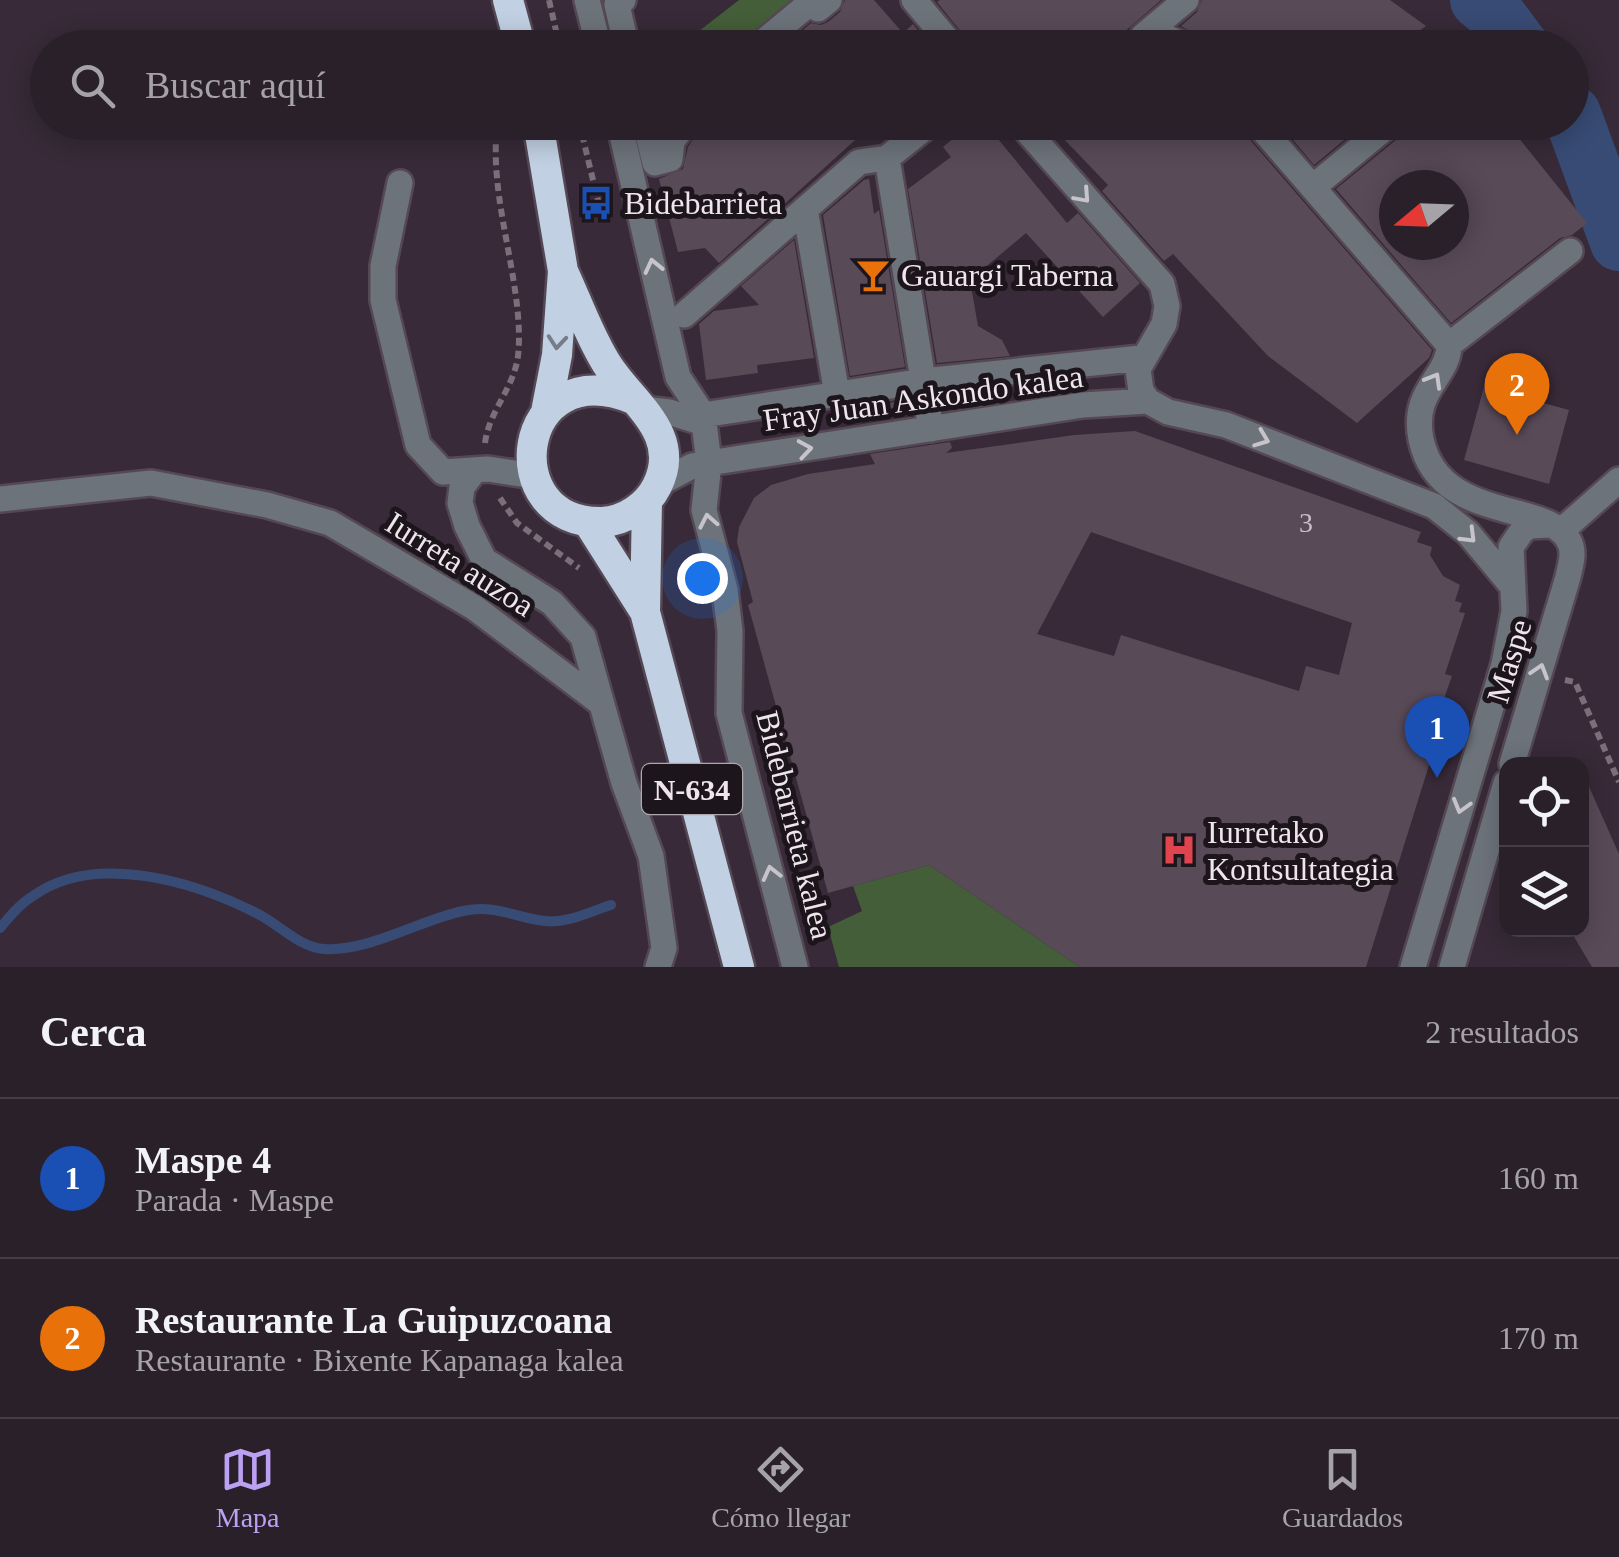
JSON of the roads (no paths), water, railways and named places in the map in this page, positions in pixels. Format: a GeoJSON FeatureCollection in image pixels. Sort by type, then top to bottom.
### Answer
{"type":"FeatureCollection","features":[{"type":"Feature","properties":{"kind":"highway"},"geometry":{"type":"LineString","coordinates":[[508,0],[517,30]]}},
{"type":"Feature","properties":{"kind":"highway"},"geometry":{"type":"LineString","coordinates":[[541,140],[563,271],[557,355],[531,466],[534,476],[550,503],[567,516],[588,522],[610,522],[630,514],[652,493]]}},
{"type":"Feature","properties":{"kind":"highway"},"geometry":{"type":"LineString","coordinates":[[563,271],[605,362],[660,434],[664,454],[652,493],[645,612]]}},
{"type":"Feature","properties":{"kind":"highway"},"geometry":{"type":"LineString","coordinates":[[540,425],[576,392],[611,390],[638,404]]}},
{"type":"Feature","properties":{"kind":"highway"},"geometry":{"type":"LineString","coordinates":[[588,522],[645,612]]}},
{"type":"Feature","properties":{"kind":"highway","name":"N-634"},"geometry":{"type":"LineString","coordinates":[[645,612],[740,967]]}},
{"type":"Feature","properties":{"kind":"street"},"geometry":{"type":"LineString","coordinates":[[587,0],[594,30]]}},
{"type":"Feature","properties":{"kind":"street"},"geometry":{"type":"LineString","coordinates":[[623,30],[617,5],[624,0]]}},
{"type":"Feature","properties":{"kind":"street"},"geometry":{"type":"LineString","coordinates":[[778,30],[810,3],[818,9],[828,0]]}},
{"type":"Feature","properties":{"kind":"street"},"geometry":{"type":"LineString","coordinates":[[1151,30],[1186,0]]}},
{"type":"Feature","properties":{"kind":"street"},"geometry":{"type":"LineString","coordinates":[[919,2],[940,30]]}},
{"type":"Feature","properties":{"kind":"street"},"geometry":{"type":"LineString","coordinates":[[623,140],[678,377],[704,419],[709,463]]}},
{"type":"Feature","properties":{"kind":"street"},"geometry":{"type":"LineString","coordinates":[[649,140],[655,163],[670,159],[673,140]]}},
{"type":"Feature","properties":{"kind":"street"},"geometry":{"type":"LineString","coordinates":[[684,315],[859,162],[887,158],[910,140]]}},
{"type":"Feature","properties":{"kind":"street"},"geometry":{"type":"LineString","coordinates":[[1043,140],[1162,284],[1168,306],[1164,324],[1141,358],[1138,380],[1148,401],[1157,408],[1226,425],[1434,506],[1468,533],[1513,599]]}},
{"type":"Feature","properties":{"kind":"street"},"geometry":{"type":"LineString","coordinates":[[1272,140],[1449,345],[1449,356],[1429,384],[1420,409],[1421,440],[1434,471],[1450,488],[1555,528],[1613,485]]}},
{"type":"Feature","properties":{"kind":"street"},"geometry":{"type":"LineString","coordinates":[[1312,187],[1370,140]]}},
{"type":"Feature","properties":{"kind":"street"},"geometry":{"type":"LineString","coordinates":[[887,158],[931,429]]}},
{"type":"Feature","properties":{"kind":"street"},"geometry":{"type":"LineString","coordinates":[[400,183],[383,266],[383,300],[418,445],[443,472],[486,469],[534,476]]}},
{"type":"Feature","properties":{"kind":"street"},"geometry":{"type":"LineString","coordinates":[[805,209],[837,394]]}},
{"type":"Feature","properties":{"kind":"street"},"geometry":{"type":"LineString","coordinates":[[1449,345],[1570,251]]}},
{"type":"Feature","properties":{"kind":"street","name":"Fray Juan Askondo kalea"},"geometry":{"type":"LineString","coordinates":[[704,419],[924,381],[1141,358]]}},
{"type":"Feature","properties":{"kind":"street","name":"Fray Juan Askondo kalea"},"geometry":{"type":"LineString","coordinates":[[652,493],[692,466],[1083,406],[1148,401]]}},
{"type":"Feature","properties":{"kind":"street"},"geometry":{"type":"LineString","coordinates":[[638,404],[704,419]]}},
{"type":"Feature","properties":{"kind":"street"},"geometry":{"type":"LineString","coordinates":[[540,425],[462,487],[460,503],[484,560],[552,603],[584,637],[624,783],[651,856],[664,948],[658,967]]}},
{"type":"Feature","properties":{"kind":"street","name":"Bidebarrieta kalea"},"geometry":{"type":"LineString","coordinates":[[709,463],[704,510],[725,590],[730,632],[729,713],[795,967]]}},
{"type":"Feature","properties":{"kind":"street","name":"Iurreta auzoa"},"geometry":{"type":"LineString","coordinates":[[0,500],[150,483],[267,505],[330,523],[475,608],[601,703]]}},
{"type":"Feature","properties":{"kind":"street","name":"Maspe"},"geometry":{"type":"LineString","coordinates":[[1413,967],[1504,664],[1513,599],[1510,556],[1515,538],[1530,526],[1555,528],[1571,546],[1568,577],[1514,757]]}},
{"type":"Feature","properties":{"kind":"street"},"geometry":{"type":"LineString","coordinates":[[1452,967],[1499,807]]}},
{"type":"Feature","properties":{"kind":"waterway"},"geometry":{"type":"LineString","coordinates":[[1479,0],[1508,30]]}},
{"type":"Feature","properties":{"kind":"waterway"},"geometry":{"type":"LineString","coordinates":[[1582,140],[1619,242]]}},
{"type":"Feature","properties":{"kind":"waterway"},"geometry":{"type":"LineString","coordinates":[[0,928],[33,896],[58,883],[86,875],[115,873],[146,876],[205,891],[258,914],[306,944],[324,949],[358,946],[446,915],[475,909],[553,921],[611,905]]}},
{"type":"Feature","properties":{"kind":"place","name":"Bidebarrieta"},"geometry":{"type":"Point","coordinates":[596,203]}},
{"type":"Feature","properties":{"kind":"place","name":"Gauargi Taberna"},"geometry":{"type":"Point","coordinates":[873,275]}},
{"type":"Feature","properties":{"kind":"place","name":"Restaurante La Guipuzcoana"},"geometry":{"type":"Point","coordinates":[1517,435]}},
{"type":"Feature","properties":{"kind":"place","name":"Maspe 4"},"geometry":{"type":"Point","coordinates":[1437,778]}},
{"type":"Feature","properties":{"kind":"place","name":"Iurretako Kontsultategia"},"geometry":{"type":"Point","coordinates":[1179,850]}}]}
